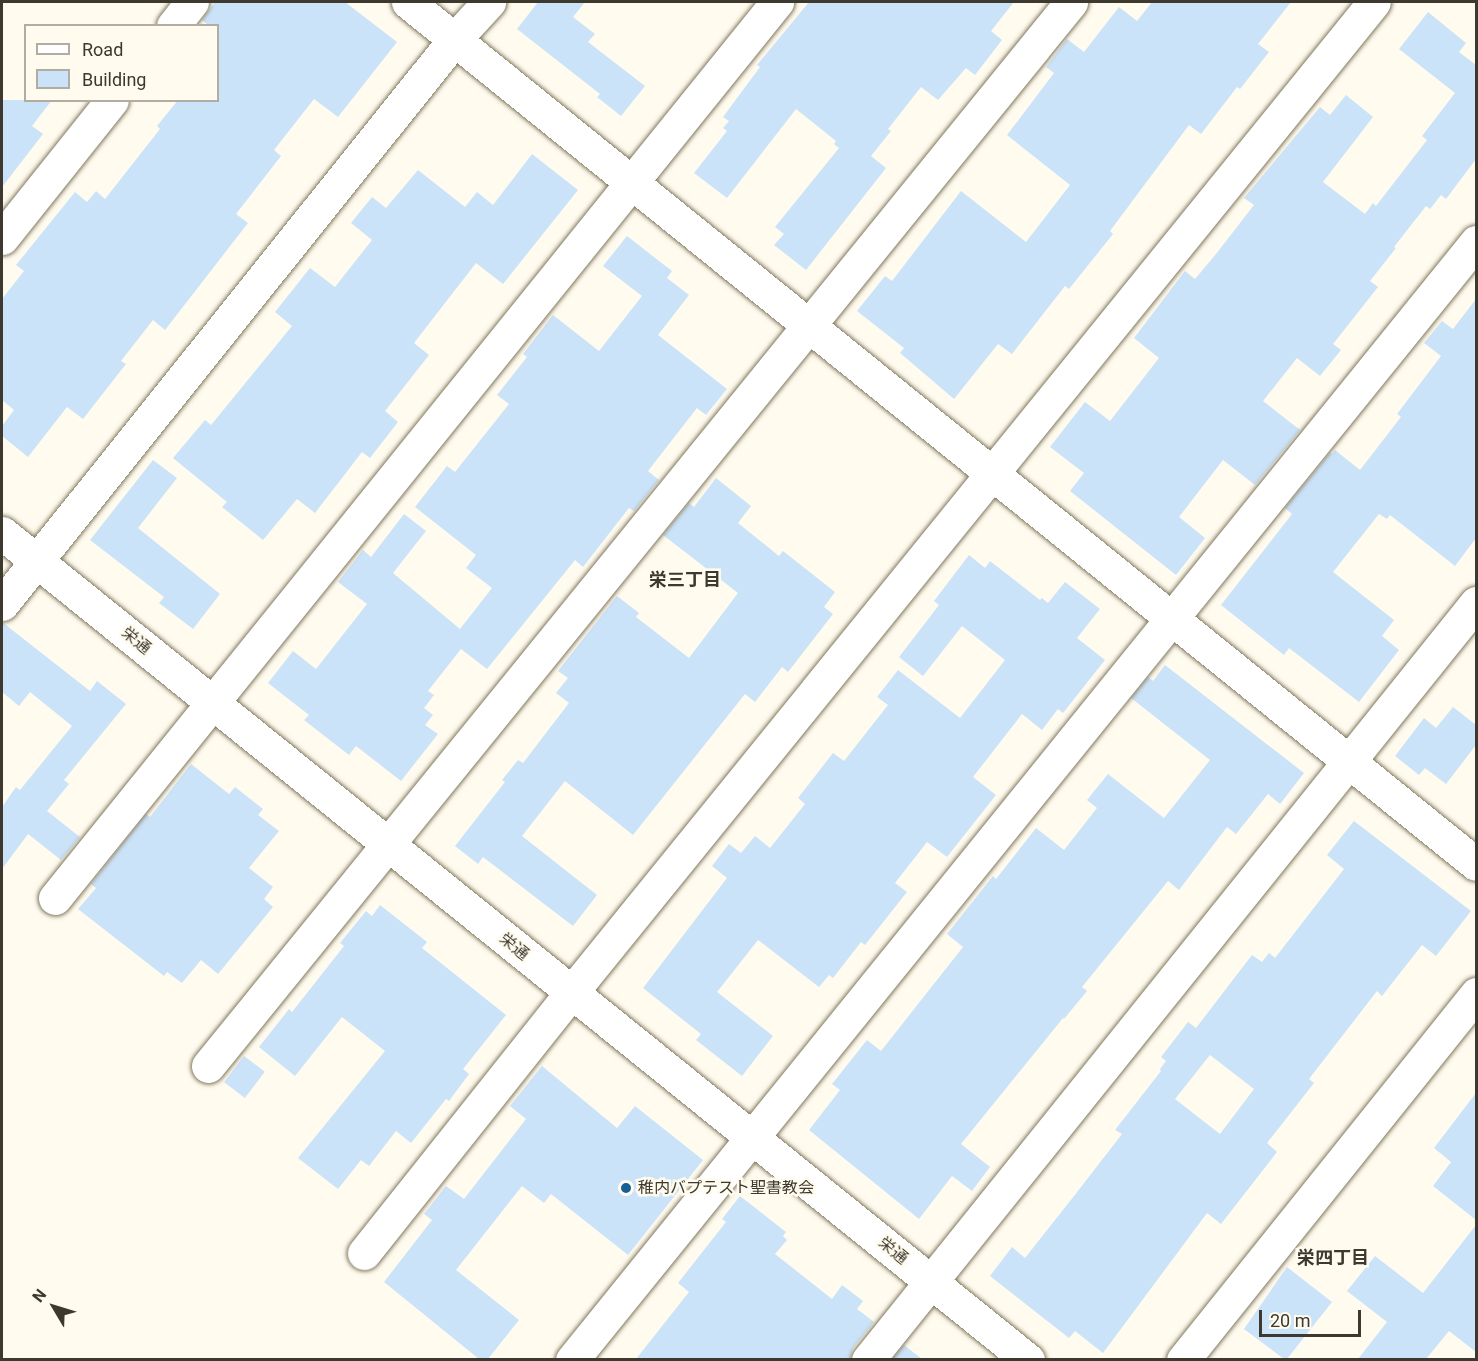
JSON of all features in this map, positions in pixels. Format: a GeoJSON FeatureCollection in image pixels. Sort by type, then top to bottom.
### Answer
{"type":"FeatureCollection","features":[{"type":"Feature","properties":{"kind":"street"},"geometry":{"type":"LineString","coordinates":[[175,24],[192,2]]}},
{"type":"Feature","properties":{"kind":"street"},"geometry":{"type":"LineString","coordinates":[[408,2],[1476,864]]}},
{"type":"Feature","properties":{"kind":"street"},"geometry":{"type":"LineString","coordinates":[[2,604],[454,40],[489,2]]}},
{"type":"Feature","properties":{"kind":"street"},"geometry":{"type":"LineString","coordinates":[[55,898],[777,2]]}},
{"type":"Feature","properties":{"kind":"street"},"geometry":{"type":"LineString","coordinates":[[208,1066],[1071,2]]}},
{"type":"Feature","properties":{"kind":"street"},"geometry":{"type":"LineString","coordinates":[[364,1253],[571,993],[1374,2]]}},
{"type":"Feature","properties":{"kind":"street"},"geometry":{"type":"LineString","coordinates":[[2,238],[110,102]]}},
{"type":"Feature","properties":{"kind":"street"},"geometry":{"type":"LineString","coordinates":[[572,1359],[1174,619],[1476,242]]}},
{"type":"Feature","properties":{"kind":"street","name":"栄通"},"geometry":{"type":"LineString","coordinates":[[2,533],[1028,1359]]}},
{"type":"Feature","properties":{"kind":"street"},"geometry":{"type":"LineString","coordinates":[[868,1359],[1476,603]]}},
{"type":"Feature","properties":{"kind":"street"},"geometry":{"type":"LineString","coordinates":[[1183,1359],[1476,994]]}},
{"type":"Feature","properties":{"kind":"building"},"geometry":{"type":"Polygon","coordinates":[[[215,2],[345,2],[397,42],[338,117],[314,99],[274,150],[281,156],[236,214],[248,223],[165,330],[153,320],[121,361],[126,364],[83,419],[67,407],[28,457],[2,436],[2,426],[14,410],[2,400],[2,299],[24,271],[16,265],[75,192],[87,202],[96,191],[105,199],[160,129],[157,126],[176,102],[219,102],[219,24],[207,24],[202,20],[215,2]]]}},
{"type":"Feature","properties":{"kind":"building"},"geometry":{"type":"Polygon","coordinates":[[[538,2],[585,2],[573,17],[595,34],[588,42],[645,86],[621,116],[597,97],[600,94],[517,29],[538,2]]]}},
{"type":"Feature","properties":{"kind":"building"},"geometry":{"type":"Polygon","coordinates":[[[809,2],[1014,2],[991,31],[1002,40],[975,75],[966,68],[938,100],[921,87],[888,129],[891,131],[871,156],[886,168],[806,270],[774,245],[784,234],[775,227],[839,148],[834,144],[836,141],[796,109],[727,198],[694,173],[727,131],[723,128],[729,121],[723,117],[760,67],[757,65],[809,2]]]}},
{"type":"Feature","properties":{"kind":"building"},"geometry":{"type":"Polygon","coordinates":[[[1152,2],[1291,2],[1258,44],[1269,52],[1240,89],[1237,87],[1201,134],[1189,125],[1110,231],[1113,234],[1069,289],[1065,286],[1012,354],[998,344],[954,399],[900,353],[904,348],[857,311],[885,276],[892,281],[961,191],[1026,242],[1070,185],[1007,135],[1054,73],[1046,67],[1067,39],[1084,52],[1119,7],[1137,21],[1152,2]]]}},
{"type":"Feature","properties":{"kind":"building"},"geometry":{"type":"Polygon","coordinates":[[[1428,12],[1466,43],[1459,52],[1476,65],[1476,159],[1446,199],[1441,195],[1430,209],[1426,206],[1394,247],[1396,248],[1370,281],[1378,287],[1333,344],[1341,350],[1320,376],[1297,358],[1263,401],[1300,430],[1255,485],[1223,460],[1179,517],[1205,538],[1176,575],[1070,491],[1084,473],[1050,447],[1085,402],[1110,421],[1159,358],[1134,338],[1185,271],[1195,279],[1216,254],[1254,205],[1244,198],[1320,107],[1330,115],[1346,95],[1373,117],[1323,182],[1365,214],[1373,203],[1376,206],[1427,140],[1422,136],[1455,93],[1399,49],[1428,12]]]}},
{"type":"Feature","properties":{"kind":"building"},"geometry":{"type":"Polygon","coordinates":[[[2,100],[50,102],[32,126],[43,134],[2,187],[2,100]]]}},
{"type":"Feature","properties":{"kind":"building"},"geometry":{"type":"Polygon","coordinates":[[[532,154],[578,190],[503,284],[476,263],[414,343],[429,355],[385,411],[398,422],[370,458],[362,452],[315,513],[297,499],[263,540],[222,507],[227,502],[173,458],[205,420],[211,425],[292,326],[275,312],[310,268],[335,287],[372,240],[351,223],[372,197],[386,208],[418,170],[465,207],[477,192],[493,205],[532,154]]]}},
{"type":"Feature","properties":{"kind":"building"},"geometry":{"type":"Polygon","coordinates":[[[627,236],[672,271],[667,278],[689,295],[658,335],[727,389],[706,415],[697,408],[648,471],[659,480],[634,511],[629,508],[583,567],[575,560],[487,669],[461,649],[428,691],[434,695],[424,708],[433,715],[425,725],[438,734],[401,781],[356,746],[349,755],[304,720],[309,715],[268,683],[293,651],[316,669],[367,604],[338,582],[363,550],[371,557],[404,514],[426,531],[393,573],[460,629],[492,588],[466,568],[476,555],[415,507],[447,466],[455,472],[509,404],[497,395],[527,357],[523,354],[553,315],[599,351],[642,296],[603,266],[627,236]]]}},
{"type":"Feature","properties":{"kind":"building"},"geometry":{"type":"Polygon","coordinates":[[[1476,299],[1476,538],[1455,566],[1390,515],[1387,519],[1379,514],[1333,572],[1394,620],[1382,636],[1399,650],[1359,702],[1289,648],[1284,655],[1221,605],[1292,514],[1285,508],[1330,453],[1332,454],[1335,450],[1360,470],[1401,417],[1397,414],[1441,356],[1424,343],[1442,321],[1453,329],[1476,299]]]}},
{"type":"Feature","properties":{"kind":"building"},"geometry":{"type":"Polygon","coordinates":[[[153,460],[177,478],[138,528],[220,594],[193,629],[159,603],[164,597],[90,540],[153,460]]]}},
{"type":"Feature","properties":{"kind":"building"},"geometry":{"type":"Polygon","coordinates":[[[716,478],[751,506],[738,523],[779,556],[783,551],[835,592],[824,607],[833,614],[788,672],[782,667],[755,702],[745,694],[633,835],[565,781],[522,836],[597,895],[573,926],[483,857],[478,864],[455,846],[505,782],[502,780],[518,760],[523,763],[569,703],[556,693],[568,678],[558,671],[617,596],[639,613],[636,617],[689,658],[738,593],[663,535],[689,503],[694,507],[716,478]]]}},
{"type":"Feature","properties":{"kind":"building"},"geometry":{"type":"Polygon","coordinates":[[[969,555],[985,568],[990,561],[1040,600],[1042,598],[1048,603],[1065,582],[1100,609],[1077,638],[1105,660],[1063,713],[1058,709],[1042,730],[1022,714],[973,777],[996,795],[947,857],[927,842],[895,883],[907,892],[865,945],[861,942],[833,978],[829,975],[819,987],[758,940],[717,992],[773,1036],[742,1076],[696,1040],[701,1034],[643,988],[727,878],[712,866],[729,844],[741,853],[755,836],[770,848],[805,804],[798,798],[833,753],[844,761],[888,705],[877,697],[898,670],[960,718],[1005,660],[962,626],[923,676],[899,657],[939,605],[934,601],[969,555]]]}},
{"type":"Feature","properties":{"kind":"building"},"geometry":{"type":"Polygon","coordinates":[[[2,622],[90,691],[97,681],[126,704],[64,780],[69,784],[47,811],[80,837],[61,860],[28,834],[2,869],[2,807],[16,787],[20,790],[72,726],[30,692],[19,706],[2,692],[2,622]]]}},
{"type":"Feature","properties":{"kind":"building"},"geometry":{"type":"Polygon","coordinates":[[[1165,665],[1304,773],[1280,804],[1268,794],[1236,834],[1227,827],[1179,890],[1168,881],[1082,987],[1087,991],[961,1144],[990,1167],[972,1191],[952,1176],[919,1219],[809,1130],[840,1090],[832,1084],[867,1040],[881,1051],[963,947],[947,934],[993,876],[996,879],[1036,828],[1064,850],[1097,808],[1087,800],[1108,774],[1164,818],[1210,760],[1131,698],[1148,677],[1153,681],[1165,665]]]}},
{"type":"Feature","properties":{"kind":"building"},"geometry":{"type":"Polygon","coordinates":[[[1453,707],[1476,725],[1476,745],[1446,784],[1425,768],[1419,775],[1395,756],[1424,718],[1436,728],[1453,707]]]}},
{"type":"Feature","properties":{"kind":"building"},"geometry":{"type":"Polygon","coordinates":[[[191,764],[229,794],[235,787],[263,809],[258,815],[279,831],[249,868],[273,887],[264,899],[273,907],[218,974],[201,960],[182,983],[167,972],[164,976],[78,909],[96,888],[91,884],[146,814],[150,817],[191,764]]]}},
{"type":"Feature","properties":{"kind":"building"},"geometry":{"type":"Polygon","coordinates":[[[1354,821],[1471,911],[1436,956],[1422,945],[1382,996],[1377,991],[1309,1079],[1314,1083],[1267,1143],[1277,1152],[1221,1224],[1207,1213],[1103,1353],[1075,1331],[1069,1338],[990,1276],[1012,1247],[1025,1258],[1074,1196],[1122,1134],[1115,1130],[1161,1071],[1166,1061],[1161,1057],[1188,1022],[1196,1028],[1252,955],[1262,962],[1269,953],[1275,958],[1344,869],[1327,855],[1354,821]],[[1210,1055],[1175,1099],[1220,1134],[1254,1089],[1210,1055]]]}},
{"type":"Feature","properties":{"kind":"building"},"geometry":{"type":"Polygon","coordinates":[[[380,905],[427,942],[422,948],[506,1015],[463,1069],[469,1074],[449,1101],[446,1099],[411,1143],[396,1131],[369,1166],[361,1160],[338,1189],[298,1158],[385,1051],[342,1017],[295,1076],[259,1047],[289,1009],[292,1012],[344,946],[340,943],[366,911],[372,916],[380,905]]]}},
{"type":"Feature","properties":{"kind":"building"},"geometry":{"type":"Polygon","coordinates":[[[244,1056],[265,1072],[245,1098],[224,1082],[244,1056]]]}},
{"type":"Feature","properties":{"kind":"building"},"geometry":{"type":"Polygon","coordinates":[[[542,1066],[617,1128],[635,1106],[703,1160],[628,1255],[551,1194],[544,1203],[522,1186],[456,1270],[519,1320],[488,1359],[479,1359],[384,1282],[432,1220],[424,1214],[446,1186],[464,1199],[526,1119],[510,1106],[542,1066]]]}},
{"type":"Feature","properties":{"kind":"building"},"geometry":{"type":"Polygon","coordinates":[[[1476,1093],[1476,1220],[1433,1186],[1451,1162],[1434,1148],[1476,1093]]]}},
{"type":"Feature","properties":{"kind":"building"},"geometry":{"type":"Polygon","coordinates":[[[740,1196],[786,1232],[783,1236],[787,1240],[775,1254],[832,1299],[842,1285],[863,1301],[857,1309],[874,1322],[853,1348],[850,1359],[636,1359],[689,1292],[678,1283],[726,1222],[722,1219],[740,1196]]]}},
{"type":"Feature","properties":{"kind":"building"},"geometry":{"type":"Polygon","coordinates":[[[1476,1225],[1476,1352],[1449,1331],[1426,1359],[1358,1359],[1387,1322],[1347,1291],[1375,1256],[1423,1293],[1476,1225]]]}},
{"type":"Feature","properties":{"kind":"building"},"geometry":{"type":"Polygon","coordinates":[[[1287,1267],[1332,1302],[1287,1359],[1284,1359],[1244,1329],[1287,1267]]]}},
{"type":"Feature","properties":{"kind":"building"},"geometry":{"type":"Polygon","coordinates":[[[904,1345],[922,1359],[892,1359],[904,1345]]]}},
{"type":"Feature","properties":{"kind":"place","name":"稚内バプテスト聖書教会"},"geometry":{"type":"Point","coordinates":[626,1188]}},
{"type":"Feature","properties":{"kind":"district","name":"栄三丁目"},"geometry":{"type":"Point","coordinates":[685,580]}},
{"type":"Feature","properties":{"kind":"district","name":"栄四丁目"},"geometry":{"type":"Point","coordinates":[1333,1258]}}]}
